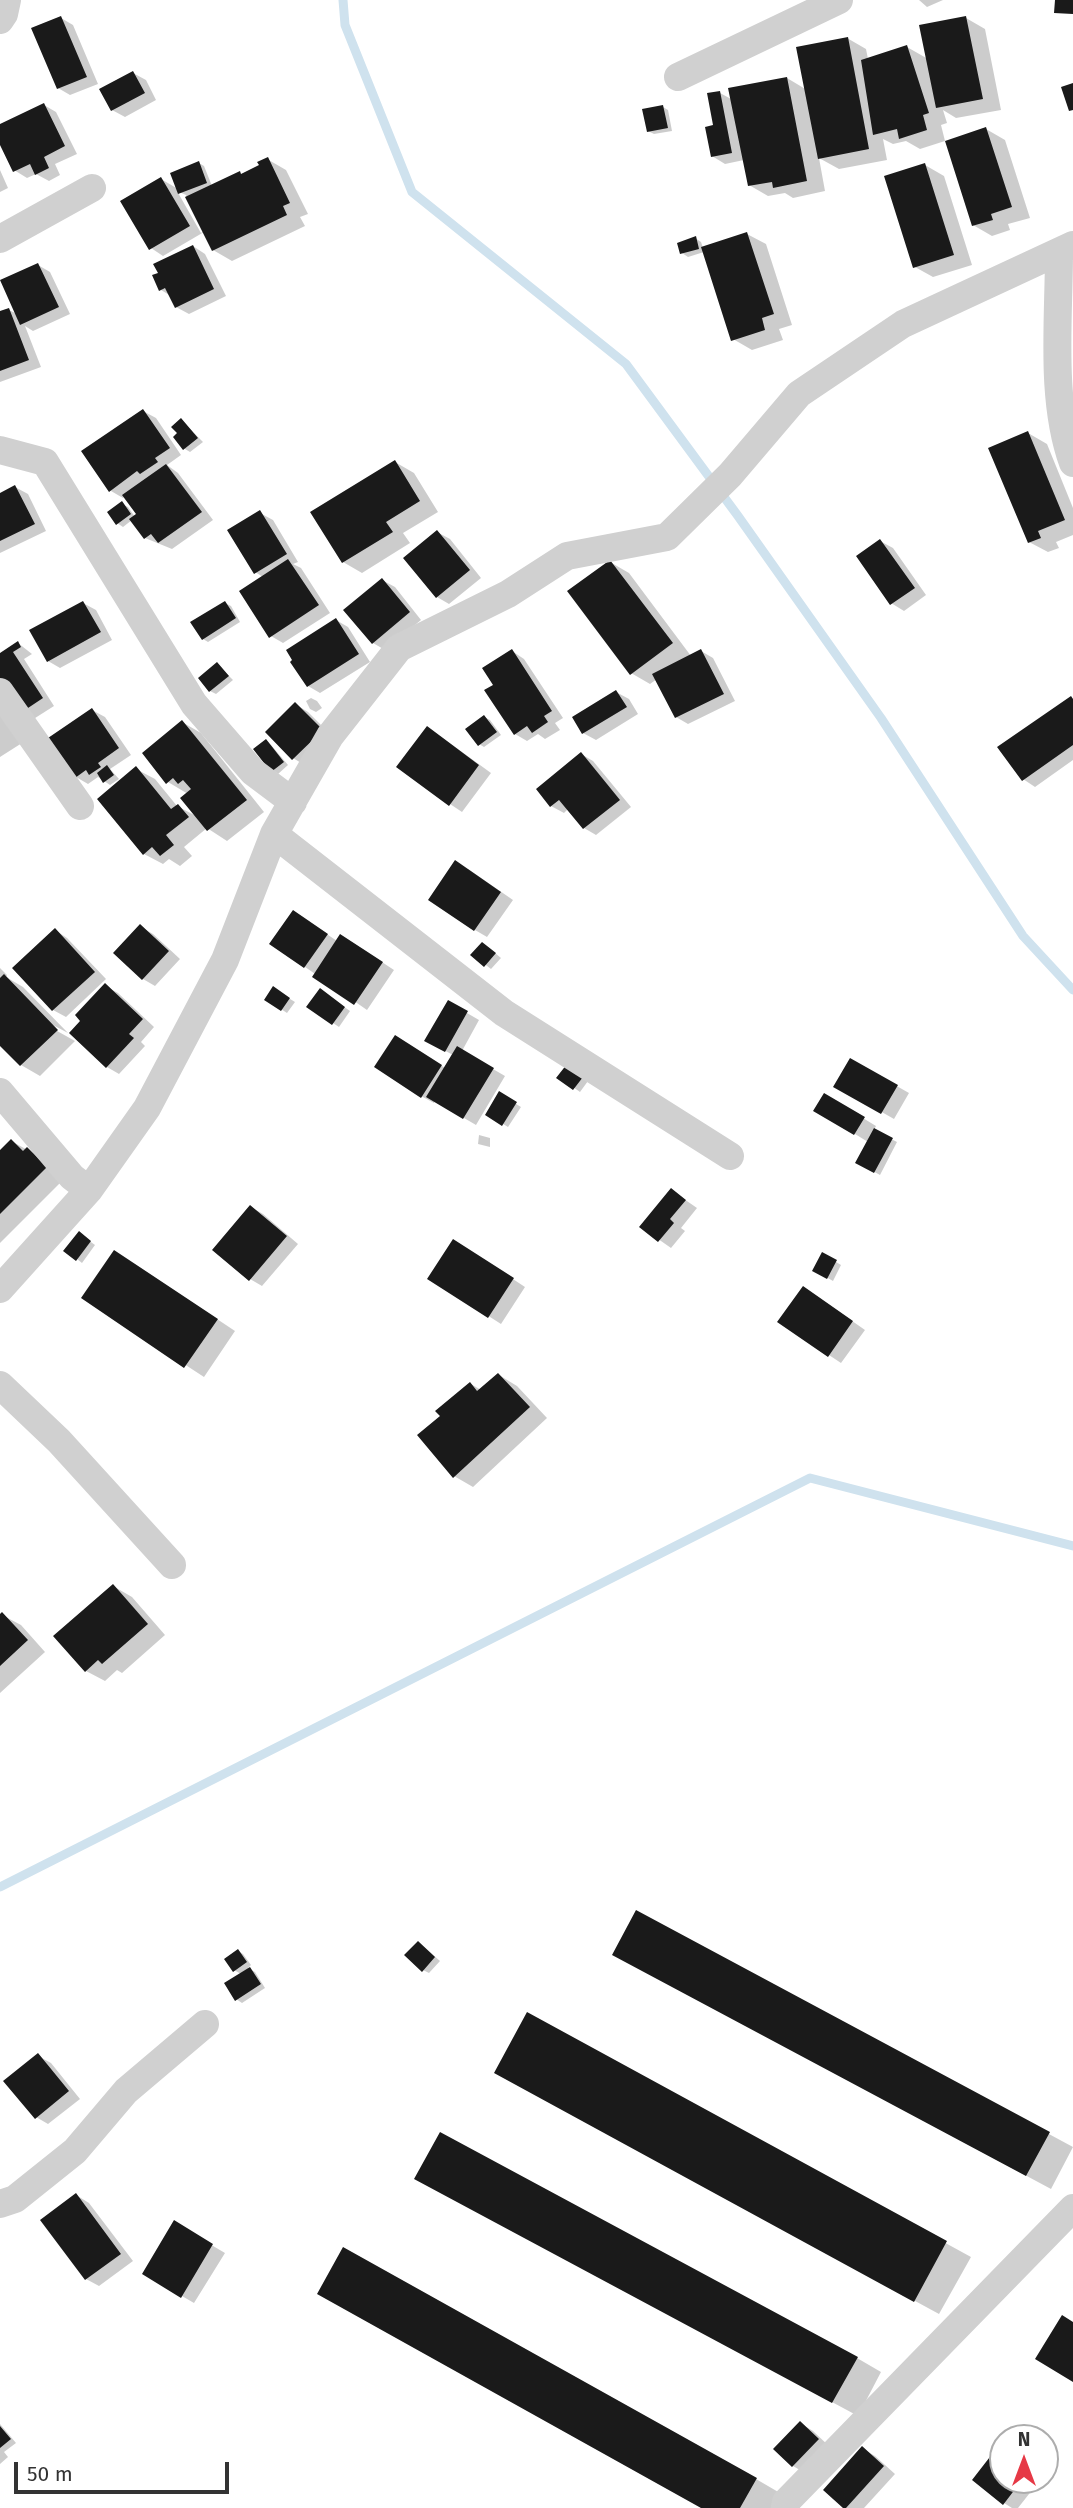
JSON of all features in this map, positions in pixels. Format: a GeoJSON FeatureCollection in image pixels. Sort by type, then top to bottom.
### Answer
{"type":"FeatureCollection","features":[{"type":"Feature","properties":{"kind":"street"},"geometry":{"type":"LineString","coordinates":[[0,20],[7,0]]}},
{"type":"Feature","properties":{"kind":"street"},"geometry":{"type":"LineString","coordinates":[[678,78],[839,0]]}},
{"type":"Feature","properties":{"kind":"street"},"geometry":{"type":"LineString","coordinates":[[0,239],[92,188]]}},
{"type":"Feature","properties":{"kind":"street"},"geometry":{"type":"LineString","coordinates":[[0,1289],[89,1190],[147,1108],[219,972],[274,835],[330,736],[399,648],[508,594],[567,556],[667,537],[730,475],[799,394],[903,324],[1066,249],[1059,401],[1065,442],[1073,463]]}},
{"type":"Feature","properties":{"kind":"street"},"geometry":{"type":"LineString","coordinates":[[0,450],[45,462],[194,704],[253,772],[293,802]]}},
{"type":"Feature","properties":{"kind":"street"},"geometry":{"type":"LineString","coordinates":[[0,692],[80,806]]}},
{"type":"Feature","properties":{"kind":"street"},"geometry":{"type":"LineString","coordinates":[[274,835],[504,1013],[730,1156]]}},
{"type":"Feature","properties":{"kind":"street"},"geometry":{"type":"LineString","coordinates":[[0,1092],[72,1177],[89,1190]]}},
{"type":"Feature","properties":{"kind":"street"},"geometry":{"type":"LineString","coordinates":[[0,1385],[59,1441],[172,1565]]}},
{"type":"Feature","properties":{"kind":"street"},"geometry":{"type":"LineString","coordinates":[[0,2204],[15,2199],[75,2151],[127,2091],[205,2024]]}},
{"type":"Feature","properties":{"kind":"street"},"geometry":{"type":"LineString","coordinates":[[785,2508],[786,2502],[1073,2207]]}},
{"type":"Feature","properties":{"kind":"building"},"geometry":{"type":"Polygon","coordinates":[[[1055,0],[1073,0],[1073,14],[1054,13],[1055,0]]]}},
{"type":"Feature","properties":{"kind":"building"},"geometry":{"type":"Polygon","coordinates":[[[61,16],[87,77],[57,89],[31,28],[61,16]]]}},
{"type":"Feature","properties":{"kind":"building"},"geometry":{"type":"Polygon","coordinates":[[[966,16],[983,99],[936,108],[919,25],[966,16]]]}},
{"type":"Feature","properties":{"kind":"building"},"geometry":{"type":"Polygon","coordinates":[[[848,37],[869,149],[818,159],[796,47],[848,37]]]}},
{"type":"Feature","properties":{"kind":"building"},"geometry":{"type":"Polygon","coordinates":[[[907,45],[929,113],[923,115],[927,130],[899,139],[897,129],[873,135],[861,60],[907,45]]]}},
{"type":"Feature","properties":{"kind":"building"},"geometry":{"type":"Polygon","coordinates":[[[133,71],[145,93],[111,111],[99,89],[133,71]]]}},
{"type":"Feature","properties":{"kind":"building"},"geometry":{"type":"Polygon","coordinates":[[[787,77],[807,181],[773,188],[772,182],[748,186],[728,88],[787,77]]]}},
{"type":"Feature","properties":{"kind":"building"},"geometry":{"type":"Polygon","coordinates":[[[1073,83],[1073,110],[1069,111],[1061,87],[1073,83]]]}},
{"type":"Feature","properties":{"kind":"building"},"geometry":{"type":"Polygon","coordinates":[[[720,91],[732,153],[711,157],[705,127],[713,125],[707,93],[720,91]]]}},
{"type":"Feature","properties":{"kind":"building"},"geometry":{"type":"Polygon","coordinates":[[[44,103],[65,146],[44,157],[49,168],[35,175],[30,164],[13,172],[0,145],[0,124],[44,103]]]}},
{"type":"Feature","properties":{"kind":"building"},"geometry":{"type":"Polygon","coordinates":[[[663,105],[668,128],[647,132],[642,109],[663,105]]]}},
{"type":"Feature","properties":{"kind":"building"},"geometry":{"type":"Polygon","coordinates":[[[986,127],[1012,207],[991,214],[993,220],[972,226],[945,141],[986,127]]]}},
{"type":"Feature","properties":{"kind":"building"},"geometry":{"type":"Polygon","coordinates":[[[268,157],[290,203],[283,206],[287,215],[212,251],[185,197],[240,171],[241,174],[268,157]]]}},
{"type":"Feature","properties":{"kind":"building"},"geometry":{"type":"Polygon","coordinates":[[[199,161],[207,183],[178,194],[170,173],[199,161]]]}},
{"type":"Feature","properties":{"kind":"building"},"geometry":{"type":"Polygon","coordinates":[[[925,163],[954,255],[913,268],[884,176],[925,163]]]}},
{"type":"Feature","properties":{"kind":"building"},"geometry":{"type":"Polygon","coordinates":[[[161,177],[190,226],[149,250],[120,201],[161,177]]]}},
{"type":"Feature","properties":{"kind":"building"},"geometry":{"type":"Polygon","coordinates":[[[747,232],[774,314],[762,318],[765,330],[731,341],[701,247],[747,232]]]}},
{"type":"Feature","properties":{"kind":"building"},"geometry":{"type":"Polygon","coordinates":[[[696,236],[699,249],[680,254],[677,243],[696,236]]]}},
{"type":"Feature","properties":{"kind":"building"},"geometry":{"type":"Polygon","coordinates":[[[193,245],[214,289],[175,308],[165,288],[159,291],[152,275],[158,273],[153,264],[193,245]]]}},
{"type":"Feature","properties":{"kind":"building"},"geometry":{"type":"Polygon","coordinates":[[[38,263],[59,307],[20,325],[0,280],[38,263]]]}},
{"type":"Feature","properties":{"kind":"building"},"geometry":{"type":"Polygon","coordinates":[[[9,308],[29,360],[0,371],[0,311],[9,308]]]}},
{"type":"Feature","properties":{"kind":"building"},"geometry":{"type":"Polygon","coordinates":[[[143,409],[170,448],[155,458],[158,462],[140,474],[137,471],[109,492],[81,451],[143,409]]]}},
{"type":"Feature","properties":{"kind":"building"},"geometry":{"type":"Polygon","coordinates":[[[181,418],[198,438],[183,450],[173,437],[177,433],[171,427],[181,418]]]}},
{"type":"Feature","properties":{"kind":"building"},"geometry":{"type":"Polygon","coordinates":[[[1028,431],[1065,520],[1038,531],[1041,538],[1028,543],[988,448],[1028,431]]]}},
{"type":"Feature","properties":{"kind":"building"},"geometry":{"type":"Polygon","coordinates":[[[395,460],[420,501],[386,522],[393,532],[342,563],[310,512],[395,460]]]}},
{"type":"Feature","properties":{"kind":"building"},"geometry":{"type":"Polygon","coordinates":[[[166,464],[202,512],[158,543],[151,534],[144,539],[129,519],[136,514],[122,495],[166,464]]]}},
{"type":"Feature","properties":{"kind":"building"},"geometry":{"type":"Polygon","coordinates":[[[15,485],[35,524],[0,541],[0,493],[15,485]]]}},
{"type":"Feature","properties":{"kind":"building"},"geometry":{"type":"Polygon","coordinates":[[[122,501],[131,514],[116,525],[107,512],[122,501]]]}},
{"type":"Feature","properties":{"kind":"building"},"geometry":{"type":"Polygon","coordinates":[[[260,510],[287,554],[254,574],[227,530],[260,510]]]}},
{"type":"Feature","properties":{"kind":"building"},"geometry":{"type":"Polygon","coordinates":[[[437,530],[470,570],[436,598],[403,558],[437,530]]]}},
{"type":"Feature","properties":{"kind":"building"},"geometry":{"type":"Polygon","coordinates":[[[880,539],[915,588],[890,605],[856,556],[880,539]]]}},
{"type":"Feature","properties":{"kind":"building"},"geometry":{"type":"Polygon","coordinates":[[[288,559],[319,605],[269,638],[239,591],[288,559]]]}},
{"type":"Feature","properties":{"kind":"building"},"geometry":{"type":"Polygon","coordinates":[[[610,560],[673,643],[630,675],[567,591],[610,560]]]}},
{"type":"Feature","properties":{"kind":"building"},"geometry":{"type":"Polygon","coordinates":[[[382,578],[410,612],[372,644],[343,610],[382,578]]]}},
{"type":"Feature","properties":{"kind":"building"},"geometry":{"type":"Polygon","coordinates":[[[83,601],[101,632],[47,662],[29,630],[83,601]]]}},
{"type":"Feature","properties":{"kind":"building"},"geometry":{"type":"Polygon","coordinates":[[[225,601],[236,618],[202,640],[190,622],[225,601]]]}},
{"type":"Feature","properties":{"kind":"building"},"geometry":{"type":"Polygon","coordinates":[[[336,618],[359,654],[307,687],[290,662],[292,660],[286,650],[336,618]]]}},
{"type":"Feature","properties":{"kind":"building"},"geometry":{"type":"Polygon","coordinates":[[[18,641],[21,647],[13,652],[43,698],[19,714],[0,685],[0,653],[18,641]]]}},
{"type":"Feature","properties":{"kind":"building"},"geometry":{"type":"Polygon","coordinates":[[[512,649],[552,711],[544,716],[548,722],[532,733],[527,726],[514,735],[484,690],[493,685],[482,668],[512,649]]]}},
{"type":"Feature","properties":{"kind":"building"},"geometry":{"type":"Polygon","coordinates":[[[701,649],[724,694],[675,718],[652,674],[701,649]]]}},
{"type":"Feature","properties":{"kind":"building"},"geometry":{"type":"Polygon","coordinates":[[[217,662],[229,676],[209,692],[198,678],[217,662]]]}},
{"type":"Feature","properties":{"kind":"building"},"geometry":{"type":"Polygon","coordinates":[[[616,690],[627,707],[582,734],[572,717],[616,690]]]}},
{"type":"Feature","properties":{"kind":"building"},"geometry":{"type":"Polygon","coordinates":[[[1071,696],[1073,745],[1022,781],[997,747],[1071,696]]]}},
{"type":"Feature","properties":{"kind":"building"},"geometry":{"type":"Polygon","coordinates":[[[295,702],[323,730],[292,760],[265,732],[295,702]]]}},
{"type":"Feature","properties":{"kind":"building"},"geometry":{"type":"Polygon","coordinates":[[[92,708],[119,748],[98,763],[101,767],[89,775],[86,770],[75,778],[48,738],[92,708]]]}},
{"type":"Feature","properties":{"kind":"building"},"geometry":{"type":"Polygon","coordinates":[[[484,715],[497,732],[478,746],[465,729],[484,715]]]}},
{"type":"Feature","properties":{"kind":"building"},"geometry":{"type":"Polygon","coordinates":[[[182,720],[247,800],[207,831],[180,798],[191,789],[183,780],[178,784],[173,778],[166,784],[142,753],[182,720]]]}},
{"type":"Feature","properties":{"kind":"building"},"geometry":{"type":"Polygon","coordinates":[[[427,726],[479,765],[449,806],[396,767],[427,726]]]}},
{"type":"Feature","properties":{"kind":"building"},"geometry":{"type":"Polygon","coordinates":[[[266,739],[284,762],[271,772],[253,749],[266,739]]]}},
{"type":"Feature","properties":{"kind":"building"},"geometry":{"type":"Polygon","coordinates":[[[581,752],[620,800],[583,829],[559,800],[550,807],[536,789],[581,752]]]}},
{"type":"Feature","properties":{"kind":"building"},"geometry":{"type":"Polygon","coordinates":[[[107,765],[114,775],[103,783],[97,773],[107,765]]]}},
{"type":"Feature","properties":{"kind":"building"},"geometry":{"type":"Polygon","coordinates":[[[136,766],[171,809],[178,804],[189,817],[166,835],[174,845],[160,856],[152,847],[143,855],[97,799],[136,766]]]}},
{"type":"Feature","properties":{"kind":"building"},"geometry":{"type":"Polygon","coordinates":[[[455,860],[501,892],[474,931],[428,900],[455,860]]]}},
{"type":"Feature","properties":{"kind":"building"},"geometry":{"type":"Polygon","coordinates":[[[293,910],[328,934],[304,968],[269,944],[293,910]]]}},
{"type":"Feature","properties":{"kind":"building"},"geometry":{"type":"Polygon","coordinates":[[[140,924],[169,951],[142,980],[113,953],[140,924]]]}},
{"type":"Feature","properties":{"kind":"building"},"geometry":{"type":"Polygon","coordinates":[[[55,928],[95,972],[52,1011],[12,968],[55,928]]]}},
{"type":"Feature","properties":{"kind":"building"},"geometry":{"type":"Polygon","coordinates":[[[340,934],[383,962],[354,1005],[312,977],[340,934]]]}},
{"type":"Feature","properties":{"kind":"building"},"geometry":{"type":"Polygon","coordinates":[[[482,942],[496,953],[484,967],[470,955],[482,942]]]}},
{"type":"Feature","properties":{"kind":"building"},"geometry":{"type":"Polygon","coordinates":[[[4,974],[58,1030],[20,1066],[0,1046],[0,978],[4,974]]]}},
{"type":"Feature","properties":{"kind":"building"},"geometry":{"type":"Polygon","coordinates":[[[105,983],[143,1019],[129,1034],[134,1038],[106,1068],[69,1033],[80,1021],[75,1015],[105,983]]]}},
{"type":"Feature","properties":{"kind":"building"},"geometry":{"type":"Polygon","coordinates":[[[273,986],[290,998],[281,1011],[264,1000],[273,986]]]}},
{"type":"Feature","properties":{"kind":"building"},"geometry":{"type":"Polygon","coordinates":[[[320,988],[345,1007],[332,1025],[306,1007],[320,988]]]}},
{"type":"Feature","properties":{"kind":"building"},"geometry":{"type":"Polygon","coordinates":[[[448,1000],[468,1011],[445,1052],[424,1041],[448,1000]]]}},
{"type":"Feature","properties":{"kind":"building"},"geometry":{"type":"Polygon","coordinates":[[[395,1035],[442,1065],[421,1098],[374,1067],[395,1035]]]}},
{"type":"Feature","properties":{"kind":"building"},"geometry":{"type":"Polygon","coordinates":[[[457,1046],[494,1068],[463,1119],[426,1097],[457,1046]]]}},
{"type":"Feature","properties":{"kind":"building"},"geometry":{"type":"Polygon","coordinates":[[[850,1058],[898,1085],[881,1114],[833,1087],[850,1058]]]}},
{"type":"Feature","properties":{"kind":"building"},"geometry":{"type":"Polygon","coordinates":[[[567,1064],[583,1077],[573,1090],[556,1078],[567,1064]]]}},
{"type":"Feature","properties":{"kind":"building"},"geometry":{"type":"Polygon","coordinates":[[[499,1091],[517,1102],[502,1126],[485,1115],[499,1091]]]}},
{"type":"Feature","properties":{"kind":"building"},"geometry":{"type":"Polygon","coordinates":[[[824,1093],[865,1117],[854,1135],[813,1111],[824,1093]]]}},
{"type":"Feature","properties":{"kind":"building"},"geometry":{"type":"Polygon","coordinates":[[[874,1128],[893,1138],[874,1173],[855,1163],[874,1128]]]}},
{"type":"Feature","properties":{"kind":"building"},"geometry":{"type":"Polygon","coordinates":[[[11,1139],[23,1151],[27,1147],[47,1167],[0,1214],[0,1150],[11,1139]]]}},
{"type":"Feature","properties":{"kind":"building"},"geometry":{"type":"Polygon","coordinates":[[[671,1188],[686,1200],[670,1219],[674,1223],[658,1242],[639,1227],[671,1188]]]}},
{"type":"Feature","properties":{"kind":"building"},"geometry":{"type":"Polygon","coordinates":[[[250,1205],[287,1236],[249,1281],[212,1250],[250,1205]]]}},
{"type":"Feature","properties":{"kind":"building"},"geometry":{"type":"Polygon","coordinates":[[[79,1231],[91,1241],[76,1261],[63,1251],[79,1231]]]}},
{"type":"Feature","properties":{"kind":"building"},"geometry":{"type":"Polygon","coordinates":[[[453,1239],[514,1278],[488,1318],[427,1279],[453,1239]]]}},
{"type":"Feature","properties":{"kind":"building"},"geometry":{"type":"Polygon","coordinates":[[[114,1250],[218,1319],[184,1368],[81,1298],[114,1250]]]}},
{"type":"Feature","properties":{"kind":"building"},"geometry":{"type":"Polygon","coordinates":[[[822,1252],[837,1260],[827,1279],[812,1271],[822,1252]]]}},
{"type":"Feature","properties":{"kind":"building"},"geometry":{"type":"Polygon","coordinates":[[[803,1286],[853,1321],[828,1357],[777,1322],[803,1286]]]}},
{"type":"Feature","properties":{"kind":"building"},"geometry":{"type":"Polygon","coordinates":[[[498,1373],[530,1407],[453,1478],[417,1435],[440,1416],[435,1411],[470,1382],[477,1391],[498,1373]]]}},
{"type":"Feature","properties":{"kind":"building"},"geometry":{"type":"Polygon","coordinates":[[[113,1584],[148,1624],[102,1664],[98,1660],[85,1672],[53,1636],[113,1584]]]}},
{"type":"Feature","properties":{"kind":"building"},"geometry":{"type":"Polygon","coordinates":[[[2,1612],[28,1640],[0,1666],[0,1614],[2,1612]]]}},
{"type":"Feature","properties":{"kind":"building"},"geometry":{"type":"Polygon","coordinates":[[[636,1910],[1050,2132],[1026,2176],[612,1955],[636,1910]]]}},
{"type":"Feature","properties":{"kind":"building"},"geometry":{"type":"Polygon","coordinates":[[[418,1941],[435,1957],[422,1972],[404,1955],[418,1941]]]}},
{"type":"Feature","properties":{"kind":"building"},"geometry":{"type":"Polygon","coordinates":[[[238,1949],[247,1962],[233,1972],[224,1959],[238,1949]]]}},
{"type":"Feature","properties":{"kind":"building"},"geometry":{"type":"Polygon","coordinates":[[[250,1967],[261,1984],[235,2001],[224,1983],[250,1967]]]}},
{"type":"Feature","properties":{"kind":"building"},"geometry":{"type":"Polygon","coordinates":[[[527,2012],[947,2241],[914,2302],[494,2073],[527,2012]]]}},
{"type":"Feature","properties":{"kind":"building"},"geometry":{"type":"Polygon","coordinates":[[[38,2053],[69,2091],[35,2119],[3,2081],[38,2053]]]}},
{"type":"Feature","properties":{"kind":"building"},"geometry":{"type":"Polygon","coordinates":[[[440,2132],[858,2357],[832,2403],[414,2179],[440,2132]]]}},
{"type":"Feature","properties":{"kind":"building"},"geometry":{"type":"Polygon","coordinates":[[[76,2193],[121,2254],[85,2280],[40,2220],[76,2193]]]}},
{"type":"Feature","properties":{"kind":"building"},"geometry":{"type":"Polygon","coordinates":[[[174,2220],[213,2244],[181,2298],[142,2274],[174,2220]]]}},
{"type":"Feature","properties":{"kind":"building"},"geometry":{"type":"Polygon","coordinates":[[[343,2247],[757,2478],[740,2508],[701,2508],[317,2294],[343,2247]]]}},
{"type":"Feature","properties":{"kind":"building"},"geometry":{"type":"Polygon","coordinates":[[[1062,2315],[1073,2322],[1073,2382],[1035,2359],[1062,2315]]]}},
{"type":"Feature","properties":{"kind":"building"},"geometry":{"type":"Polygon","coordinates":[[[800,2421],[819,2439],[792,2467],[773,2449],[800,2421]]]}},
{"type":"Feature","properties":{"kind":"building"},"geometry":{"type":"Polygon","coordinates":[[[0,2426],[11,2439],[0,2448],[0,2426]]]}},
{"type":"Feature","properties":{"kind":"building"},"geometry":{"type":"Polygon","coordinates":[[[862,2446],[884,2466],[846,2508],[843,2508],[823,2490],[862,2446]]]}},
{"type":"Feature","properties":{"kind":"building"},"geometry":{"type":"Polygon","coordinates":[[[989,2458],[989,2494],[972,2480],[989,2458]]]}},
{"type":"Feature","properties":{"kind":"building"},"geometry":{"type":"Polygon","coordinates":[[[989,2494],[1011,2494],[1003,2505],[989,2494]]]}},
{"type":"Feature","properties":{"kind":"waterway"},"geometry":{"type":"LineString","coordinates":[[343,0],[345,25],[412,192],[626,364],[881,718],[1023,936],[1073,990]]}},
{"type":"Feature","properties":{"kind":"waterway"},"geometry":{"type":"LineString","coordinates":[[0,1887],[810,1478],[1073,1546]]}}]}
